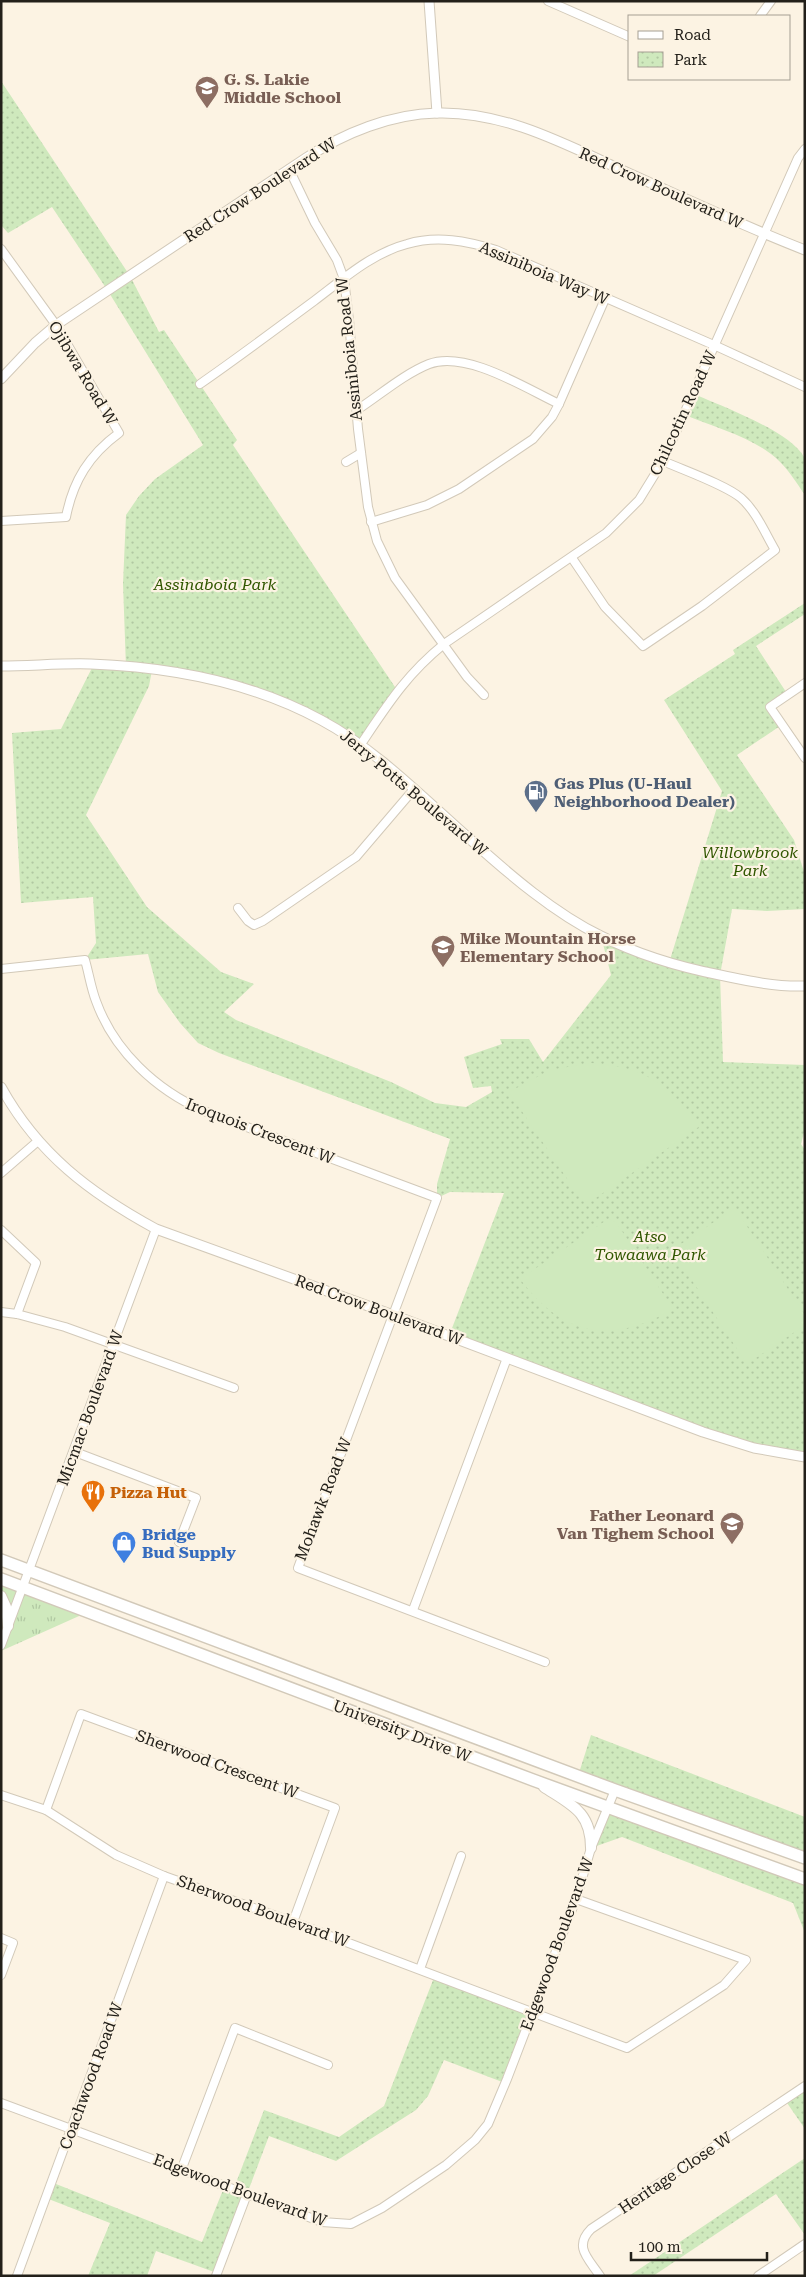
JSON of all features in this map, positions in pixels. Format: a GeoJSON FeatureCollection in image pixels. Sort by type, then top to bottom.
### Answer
{"type":"FeatureCollection","features":[{"type":"Feature","properties":{"kind":"main road","name":"University Drive W"},"geometry":{"type":"LineString","coordinates":[[1,1560],[615,1790],[805,1858]]}},
{"type":"Feature","properties":{"kind":"main road","name":"University Drive W"},"geometry":{"type":"LineString","coordinates":[[1,1579],[608,1808],[805,1879]]}},
{"type":"Feature","properties":{"kind":"main road"},"geometry":{"type":"LineString","coordinates":[[1,1596],[6,1607],[8,1626]]}},
{"type":"Feature","properties":{"kind":"main road"},"geometry":{"type":"LineString","coordinates":[[533,1780],[568,1802],[584,1816],[591,1831],[591,1848]]}},
{"type":"Feature","properties":{"kind":"street"},"geometry":{"type":"LineString","coordinates":[[429,1],[436,113]]}},
{"type":"Feature","properties":{"kind":"street"},"geometry":{"type":"LineString","coordinates":[[548,1],[628,36]]}},
{"type":"Feature","properties":{"kind":"street"},"geometry":{"type":"LineString","coordinates":[[761,15],[771,1]]}},
{"type":"Feature","properties":{"kind":"street","name":"Red Crow Boulevard W"},"geometry":{"type":"LineString","coordinates":[[1,379],[34,343],[56,326],[288,169],[327,144],[349,134],[398,118],[436,113],[489,118],[534,131],[805,250]]}},
{"type":"Feature","properties":{"kind":"street","name":"Chilcotin Road W"},"geometry":{"type":"LineString","coordinates":[[361,744],[405,680],[444,644],[606,533],[639,500],[663,461],[716,346],[763,233],[798,158],[805,149]]}},
{"type":"Feature","properties":{"kind":"street","name":"Assiniboia Road W"},"geometry":{"type":"LineString","coordinates":[[288,169],[315,223],[337,260],[344,279],[361,453],[371,522],[395,578],[467,677],[484,695]]}},
{"type":"Feature","properties":{"kind":"street","name":"Assiniboia Way W"},"geometry":{"type":"LineString","coordinates":[[200,384],[344,279],[387,251],[423,240],[458,240],[496,250],[805,387]]}},
{"type":"Feature","properties":{"kind":"street","name":"Ojibwa Road W"},"geometry":{"type":"LineString","coordinates":[[1,249],[56,326],[119,433],[102,446],[88,461],[76,481],[66,517],[1,521]]}},
{"type":"Feature","properties":{"kind":"street"},"geometry":{"type":"LineString","coordinates":[[371,522],[418,508],[460,489],[533,439],[552,417],[559,404],[605,299]]}},
{"type":"Feature","properties":{"kind":"street"},"geometry":{"type":"LineString","coordinates":[[357,410],[430,364],[456,361],[488,372],[559,404]]}},
{"type":"Feature","properties":{"kind":"street"},"geometry":{"type":"LineString","coordinates":[[346,462],[361,453]]}},
{"type":"Feature","properties":{"kind":"street"},"geometry":{"type":"LineString","coordinates":[[572,558],[605,607],[643,646],[702,606],[775,550],[759,522],[741,498],[729,490],[663,461]]}},
{"type":"Feature","properties":{"kind":"street","name":"Jerry Potts Boulevard W"},"geometry":{"type":"LineString","coordinates":[[1,666],[91,664],[214,678],[287,703],[318,718],[361,744],[510,873],[551,904],[601,936],[644,955],[687,968],[758,983],[805,986]]}},
{"type":"Feature","properties":{"kind":"street"},"geometry":{"type":"LineString","coordinates":[[805,683],[770,707],[805,758]]}},
{"type":"Feature","properties":{"kind":"street"},"geometry":{"type":"LineString","coordinates":[[238,908],[248,921],[254,925],[263,921],[356,858],[414,789]]}},
{"type":"Feature","properties":{"kind":"street","name":"Iroquois Crescent W"},"geometry":{"type":"LineString","coordinates":[[1,969],[85,960],[96,1001],[106,1021],[149,1078],[168,1092],[204,1111],[437,1198],[393,1314]]}},
{"type":"Feature","properties":{"kind":"street","name":"Red Crow Boulevard W"},"geometry":{"type":"LineString","coordinates":[[1,1087],[22,1122],[62,1166],[121,1211],[156,1229],[393,1314],[730,1442],[805,1457]]}},
{"type":"Feature","properties":{"kind":"street"},"geometry":{"type":"LineString","coordinates":[[1,1173],[38,1141]]}},
{"type":"Feature","properties":{"kind":"street","name":"Micmac Boulevard W"},"geometry":{"type":"LineString","coordinates":[[1,1645],[156,1229]]}},
{"type":"Feature","properties":{"kind":"street"},"geometry":{"type":"LineString","coordinates":[[1,1230],[36,1263],[17,1314]]}},
{"type":"Feature","properties":{"kind":"street"},"geometry":{"type":"LineString","coordinates":[[1,1312],[65,1326],[234,1388]]}},
{"type":"Feature","properties":{"kind":"street","name":"Mohawk Road W"},"geometry":{"type":"LineString","coordinates":[[393,1314],[298,1568],[413,1610],[545,1662]]}},
{"type":"Feature","properties":{"kind":"street"},"geometry":{"type":"LineString","coordinates":[[413,1610],[507,1358]]}},
{"type":"Feature","properties":{"kind":"street"},"geometry":{"type":"LineString","coordinates":[[74,1452],[196,1498],[179,1542]]}},
{"type":"Feature","properties":{"kind":"street","name":"Sherwood Crescent W"},"geometry":{"type":"LineString","coordinates":[[46,1810],[81,1714],[335,1808],[293,1922]]}},
{"type":"Feature","properties":{"kind":"street","name":"Edgewood Boulevard W"},"geometry":{"type":"LineString","coordinates":[[1,2103],[182,2168],[322,2222],[350,2224],[382,2208],[446,2165],[475,2140],[488,2124],[576,1899],[591,1848],[615,1790]]}},
{"type":"Feature","properties":{"kind":"street","name":"Sherwood Boulevard W"},"geometry":{"type":"LineString","coordinates":[[1,1795],[46,1810],[116,1855],[164,1876],[420,1969],[627,2048],[724,1986],[746,1960],[576,1899]]}},
{"type":"Feature","properties":{"kind":"street"},"geometry":{"type":"LineString","coordinates":[[420,1969],[461,1856]]}},
{"type":"Feature","properties":{"kind":"street","name":"Coachwood Road W"},"geometry":{"type":"LineString","coordinates":[[17,2276],[164,1876]]}},
{"type":"Feature","properties":{"kind":"street"},"geometry":{"type":"LineString","coordinates":[[1,1938],[13,1943],[1,1975]]}},
{"type":"Feature","properties":{"kind":"street"},"geometry":{"type":"LineString","coordinates":[[182,2168],[235,2028],[328,2065]]}},
{"type":"Feature","properties":{"kind":"street","name":"Heritage Close W"},"geometry":{"type":"LineString","coordinates":[[600,2276],[582,2246],[582,2240],[591,2229],[805,2086]]}},
{"type":"Feature","properties":{"kind":"street"},"geometry":{"type":"LineString","coordinates":[[216,2276],[247,2194]]}},
{"type":"Feature","properties":{"kind":"street"},"geometry":{"type":"LineString","coordinates":[[758,2276],[803,2249]]}},
{"type":"Feature","properties":{"kind":"green space"},"geometry":{"type":"Polygon","coordinates":[[[1,81],[130,276],[159,332],[164,330],[237,440],[233,445],[397,690],[361,744],[291,705],[153,665],[149,686],[86,815],[147,907],[221,972],[254,984],[224,1012],[236,1020],[391,1082],[435,1103],[466,1107],[492,1092],[491,1086],[473,1088],[464,1057],[502,1044],[500,1039],[529,1039],[543,1062],[611,975],[601,936],[669,963],[722,791],[664,700],[735,654],[733,650],[805,603],[805,614],[756,646],[788,695],[770,707],[783,724],[737,755],[794,840],[805,875],[805,909],[767,911],[732,909],[720,975],[723,1062],[805,1065],[805,1129],[801,1144],[805,1150],[805,1457],[754,1448],[449,1336],[504,1193],[450,1192],[437,1198],[437,1184],[450,1139],[219,1053],[198,1043],[180,1023],[158,992],[148,954],[85,960],[96,943],[93,897],[21,903],[12,733],[61,729],[96,660],[126,667],[123,584],[126,515],[139,496],[155,479],[203,445],[108,291],[52,207],[8,233],[1,225],[1,81]]]}},
{"type":"Feature","properties":{"kind":"green space"},"geometry":{"type":"Polygon","coordinates":[[[694,394],[754,420],[785,438],[796,447],[804,457],[805,495],[776,458],[756,444],[685,415],[694,394]]]}},
{"type":"Feature","properties":{"kind":"green space"},"geometry":{"type":"Polygon","coordinates":[[[591,1063],[627,1069],[654,1080],[677,1099],[700,1126],[590,1202],[582,1201],[509,1092],[550,1070],[591,1063]]]}},
{"type":"Feature","properties":{"kind":"green space"},"geometry":{"type":"Polygon","coordinates":[[[735,1208],[805,1315],[805,1325],[747,1364],[672,1250],[735,1208]]]}},
{"type":"Feature","properties":{"kind":"green space"},"geometry":{"type":"Polygon","coordinates":[[[608,1219],[616,1222],[673,1309],[629,1328],[609,1331],[590,1329],[571,1323],[553,1313],[536,1298],[520,1279],[608,1219]]]}},
{"type":"Feature","properties":{"kind":"green space"},"geometry":{"type":"Polygon","coordinates":[[[1,1579],[88,1612],[1,1651],[1,1579]]]}},
{"type":"Feature","properties":{"kind":"green space"},"geometry":{"type":"Polygon","coordinates":[[[591,1735],[805,1817],[805,1853],[578,1776],[591,1735]]]}},
{"type":"Feature","properties":{"kind":"green space"},"geometry":{"type":"Polygon","coordinates":[[[608,1808],[805,1879],[805,1933],[793,1903],[622,1837],[591,1848],[608,1808]]]}},
{"type":"Feature","properties":{"kind":"green space"},"geometry":{"type":"Polygon","coordinates":[[[435,1975],[533,2012],[505,2083],[444,2060],[428,2096],[416,2110],[336,2161],[269,2136],[217,2273],[156,2251],[147,2276],[88,2276],[110,2223],[46,2198],[51,2182],[202,2242],[225,2185],[234,2188],[264,2110],[339,2137],[384,2106],[435,1975]]]}},
{"type":"Feature","properties":{"kind":"green space"},"geometry":{"type":"Polygon","coordinates":[[[805,2086],[805,2129],[785,2100],[805,2086]]]}},
{"type":"Feature","properties":{"kind":"green space"},"geometry":{"type":"Polygon","coordinates":[[[805,2158],[805,2235],[776,2194],[653,2276],[629,2276],[805,2158]]]}},
{"type":"Feature","properties":{"kind":"place","name":"G. S. Lakie Middle School"},"geometry":{"type":"Point","coordinates":[207,109]}},
{"type":"Feature","properties":{"kind":"place","name":"Gas Plus (U-Haul Neighborhood Dealer)"},"geometry":{"type":"Point","coordinates":[536,813]}},
{"type":"Feature","properties":{"kind":"place","name":"Mike Mountain Horse Elementary School"},"geometry":{"type":"Point","coordinates":[443,968]}},
{"type":"Feature","properties":{"kind":"place","name":"Pizza Hut"},"geometry":{"type":"Point","coordinates":[93,1513]}},
{"type":"Feature","properties":{"kind":"place","name":"Father Leonard Van Tighem School"},"geometry":{"type":"Point","coordinates":[732,1545]}},
{"type":"Feature","properties":{"kind":"place","name":"Bridge Bud Supply"},"geometry":{"type":"Point","coordinates":[124,1564]}},
{"type":"Feature","properties":{"kind":"park label","name":"Assinaboia Park"},"geometry":{"type":"Point","coordinates":[215,584]}},
{"type":"Feature","properties":{"kind":"park label","name":"Willowbrook Park"},"geometry":{"type":"Point","coordinates":[750,861]}},
{"type":"Feature","properties":{"kind":"park label","name":"Atso Towaawa Park"},"geometry":{"type":"Point","coordinates":[650,1245]}}]}
